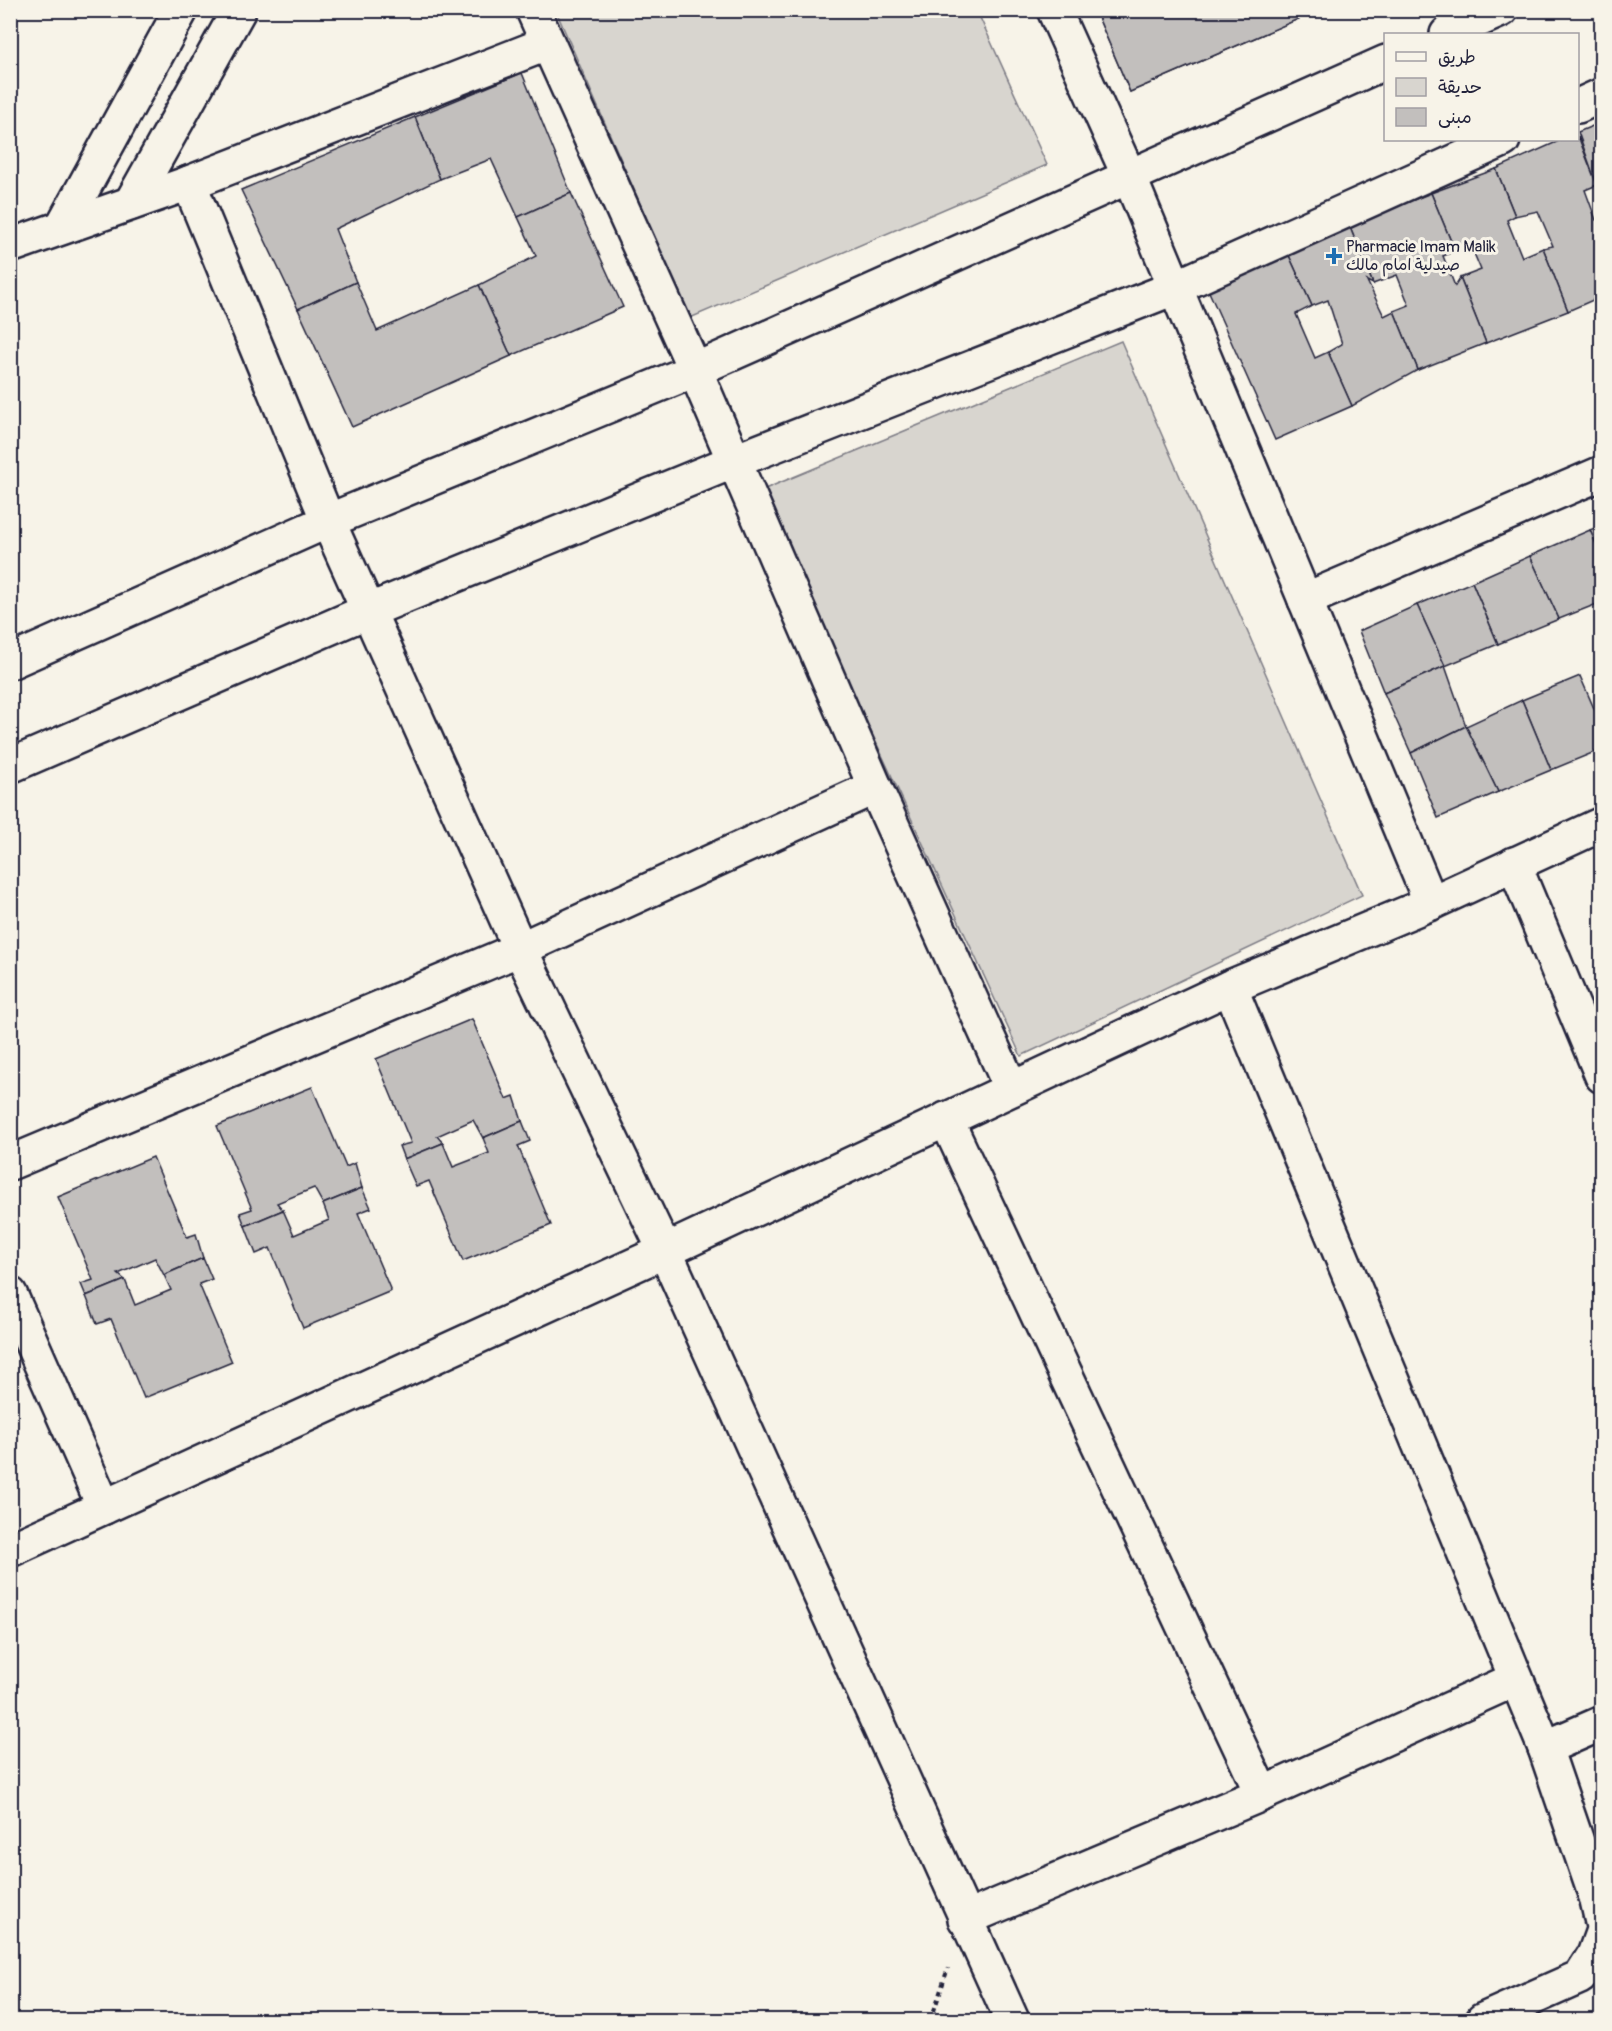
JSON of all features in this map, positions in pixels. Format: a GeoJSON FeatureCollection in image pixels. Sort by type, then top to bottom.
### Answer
{"type":"FeatureCollection","features":[{"type":"Feature","properties":{"kind":"street"},"geometry":{"type":"LineString","coordinates":[[62,227],[181,10]]}},
{"type":"Feature","properties":{"kind":"street"},"geometry":{"type":"LineString","coordinates":[[131,203],[239,10]]}},
{"type":"Feature","properties":{"kind":"street"},"geometry":{"type":"LineString","coordinates":[[533,10],[546,44],[695,370],[732,462],[875,787],[1011,1088]]}},
{"type":"Feature","properties":{"kind":"street"},"geometry":{"type":"LineString","coordinates":[[1054,10],[1129,176],[1431,903]]}},
{"type":"Feature","properties":{"kind":"street"},"geometry":{"type":"LineString","coordinates":[[1449,33],[1502,10]]}},
{"type":"Feature","properties":{"kind":"street"},"geometry":{"type":"LineString","coordinates":[[16,238],[62,227],[189,183],[546,44]]}},
{"type":"Feature","properties":{"kind":"street"},"geometry":{"type":"LineString","coordinates":[[10,662],[328,521],[695,370],[1384,63]]}},
{"type":"Feature","properties":{"kind":"street"},"geometry":{"type":"LineString","coordinates":[[1579,106],[1602,95]]}},
{"type":"Feature","properties":{"kind":"street"},"geometry":{"type":"LineString","coordinates":[[10,766],[368,610],[732,462],[1174,288],[1501,141]]}},
{"type":"Feature","properties":{"kind":"street"},"geometry":{"type":"LineString","coordinates":[[189,183],[328,521],[520,949],[665,1251],[1012,2020]]}},
{"type":"Feature","properties":{"kind":"street"},"geometry":{"type":"LineString","coordinates":[[1305,600],[1602,473]]}},
{"type":"Feature","properties":{"kind":"street"},"geometry":{"type":"LineString","coordinates":[[10,1163],[520,949],[875,787]]}},
{"type":"Feature","properties":{"kind":"street"},"geometry":{"type":"LineString","coordinates":[[10,1550],[665,1251],[1230,987],[1431,903],[1602,824]]}},
{"type":"Feature","properties":{"kind":"street"},"geometry":{"type":"LineString","coordinates":[[1514,864],[1602,1076]]}},
{"type":"Feature","properties":{"kind":"street"},"geometry":{"type":"LineString","coordinates":[[1230,987],[1545,1748],[1598,1900],[1602,1922]]}},
{"type":"Feature","properties":{"kind":"street"},"geometry":{"type":"LineString","coordinates":[[946,1119],[1262,1794]]}},
{"type":"Feature","properties":{"kind":"street"},"geometry":{"type":"LineString","coordinates":[[10,1294],[104,1508]]}},
{"type":"Feature","properties":{"kind":"street"},"geometry":{"type":"LineString","coordinates":[[965,1919],[1262,1794],[1516,1679]]}},
{"type":"Feature","properties":{"kind":"street"},"geometry":{"type":"LineString","coordinates":[[1545,1748],[1602,1723]]}},
{"type":"Feature","properties":{"kind":"street"},"geometry":{"type":"LineString","coordinates":[[1483,2020],[1580,1977],[1594,1955],[1602,1933]]}},
{"type":"Feature","properties":{"kind":"green space"},"geometry":{"type":"Polygon","coordinates":[[[556,11],[977,11],[1047,165],[690,318],[556,11]]]}},
{"type":"Feature","properties":{"kind":"green space"},"geometry":{"type":"Polygon","coordinates":[[[1121,341],[1362,895],[1021,1056],[760,491],[1121,341]]]}},
{"type":"Feature","properties":{"kind":"building"},"geometry":{"type":"Polygon","coordinates":[[[1095,10],[1319,10],[1130,92],[1095,10]]]}},
{"type":"Feature","properties":{"kind":"building"},"geometry":{"type":"Polygon","coordinates":[[[1095,10],[1319,10],[1130,92],[1095,10]]]}},
{"type":"Feature","properties":{"kind":"building"},"geometry":{"type":"Polygon","coordinates":[[[522,73],[571,193],[518,217],[491,159],[440,179],[415,117],[522,73]]]}},
{"type":"Feature","properties":{"kind":"building"},"geometry":{"type":"Polygon","coordinates":[[[415,117],[440,179],[335,229],[356,282],[298,309],[241,190],[415,117]]]}},
{"type":"Feature","properties":{"kind":"building"},"geometry":{"type":"Polygon","coordinates":[[[1602,122],[1602,182],[1597,185],[1579,135],[1579,132],[1602,122]]]}},
{"type":"Feature","properties":{"kind":"building"},"geometry":{"type":"Polygon","coordinates":[[[1579,139],[1597,185],[1585,190],[1596,220],[1602,217],[1602,296],[1568,311],[1543,248],[1553,246],[1538,211],[1515,216],[1496,169],[1559,141],[1579,141],[1579,139]]]}},
{"type":"Feature","properties":{"kind":"building"},"geometry":{"type":"Polygon","coordinates":[[[1496,169],[1515,216],[1507,220],[1522,257],[1543,248],[1568,311],[1486,343],[1460,278],[1481,270],[1470,244],[1455,251],[1431,193],[1496,169]]]}},
{"type":"Feature","properties":{"kind":"building"},"geometry":{"type":"Polygon","coordinates":[[[571,193],[623,307],[511,356],[479,285],[536,256],[518,217],[571,193]]]}},
{"type":"Feature","properties":{"kind":"building"},"geometry":{"type":"Polygon","coordinates":[[[1431,193],[1455,251],[1443,256],[1455,286],[1460,278],[1486,343],[1418,370],[1394,311],[1409,305],[1397,275],[1373,284],[1349,225],[1431,193]]]}},
{"type":"Feature","properties":{"kind":"building"},"geometry":{"type":"Polygon","coordinates":[[[1349,225],[1373,284],[1367,281],[1384,316],[1394,311],[1418,370],[1352,406],[1328,352],[1342,344],[1328,300],[1312,306],[1286,249],[1349,225]]]}},
{"type":"Feature","properties":{"kind":"building"},"geometry":{"type":"Polygon","coordinates":[[[1286,249],[1312,306],[1296,314],[1315,358],[1328,352],[1352,406],[1275,440],[1206,285],[1286,249]]]}},
{"type":"Feature","properties":{"kind":"building"},"geometry":{"type":"Polygon","coordinates":[[[356,282],[377,331],[479,285],[511,356],[352,427],[298,309],[356,282]]]}},
{"type":"Feature","properties":{"kind":"building"},"geometry":{"type":"Polygon","coordinates":[[[1602,525],[1602,558],[1590,530],[1602,525]]]}},
{"type":"Feature","properties":{"kind":"building"},"geometry":{"type":"Polygon","coordinates":[[[1590,530],[1602,558],[1602,602],[1559,619],[1530,556],[1590,530]]]}},
{"type":"Feature","properties":{"kind":"building"},"geometry":{"type":"Polygon","coordinates":[[[1530,556],[1559,619],[1498,644],[1472,582],[1530,556]]]}},
{"type":"Feature","properties":{"kind":"building"},"geometry":{"type":"Polygon","coordinates":[[[1472,582],[1498,644],[1445,666],[1417,605],[1472,582]]]}},
{"type":"Feature","properties":{"kind":"building"},"geometry":{"type":"Polygon","coordinates":[[[1417,605],[1445,666],[1384,693],[1359,631],[1417,605]]]}},
{"type":"Feature","properties":{"kind":"building"},"geometry":{"type":"Polygon","coordinates":[[[1445,666],[1466,726],[1411,753],[1384,693],[1445,666]]]}},
{"type":"Feature","properties":{"kind":"building"},"geometry":{"type":"Polygon","coordinates":[[[1580,676],[1602,727],[1602,749],[1551,770],[1522,700],[1580,676]]]}},
{"type":"Feature","properties":{"kind":"building"},"geometry":{"type":"Polygon","coordinates":[[[1522,700],[1551,770],[1498,792],[1466,726],[1522,700]]]}},
{"type":"Feature","properties":{"kind":"building"},"geometry":{"type":"Polygon","coordinates":[[[1466,726],[1498,792],[1438,818],[1411,753],[1466,726]]]}},
{"type":"Feature","properties":{"kind":"building"},"geometry":{"type":"Polygon","coordinates":[[[472,1019],[506,1099],[514,1096],[522,1121],[483,1138],[473,1120],[437,1136],[443,1143],[404,1159],[399,1146],[411,1143],[376,1059],[472,1019]]]}},
{"type":"Feature","properties":{"kind":"building"},"geometry":{"type":"Polygon","coordinates":[[[312,1087],[346,1167],[355,1163],[362,1188],[323,1204],[314,1188],[277,1203],[283,1210],[245,1226],[240,1213],[252,1209],[217,1126],[312,1087]]]}},
{"type":"Feature","properties":{"kind":"building"},"geometry":{"type":"Polygon","coordinates":[[[522,1121],[530,1141],[518,1146],[551,1225],[463,1261],[429,1181],[416,1186],[404,1159],[443,1143],[453,1167],[489,1153],[483,1138],[522,1121]]]}},
{"type":"Feature","properties":{"kind":"building"},"geometry":{"type":"Polygon","coordinates":[[[153,1157],[187,1237],[196,1234],[203,1258],[164,1275],[155,1258],[118,1274],[125,1280],[86,1296],[81,1284],[93,1280],[58,1197],[153,1157]]]}},
{"type":"Feature","properties":{"kind":"building"},"geometry":{"type":"Polygon","coordinates":[[[362,1188],[371,1208],[358,1213],[391,1291],[303,1328],[270,1248],[256,1254],[245,1226],[283,1210],[294,1235],[329,1220],[323,1204],[362,1188]]]}},
{"type":"Feature","properties":{"kind":"building"},"geometry":{"type":"Polygon","coordinates":[[[203,1258],[212,1279],[199,1284],[232,1362],[144,1398],[111,1319],[97,1324],[86,1296],[125,1280],[135,1305],[171,1290],[164,1275],[203,1258]]]}},
{"type":"Feature","properties":{"kind":"place","name":"Pharmacie Imam Malik صيدلية امام مالك"},"geometry":{"type":"Point","coordinates":[1334,256]}}]}
